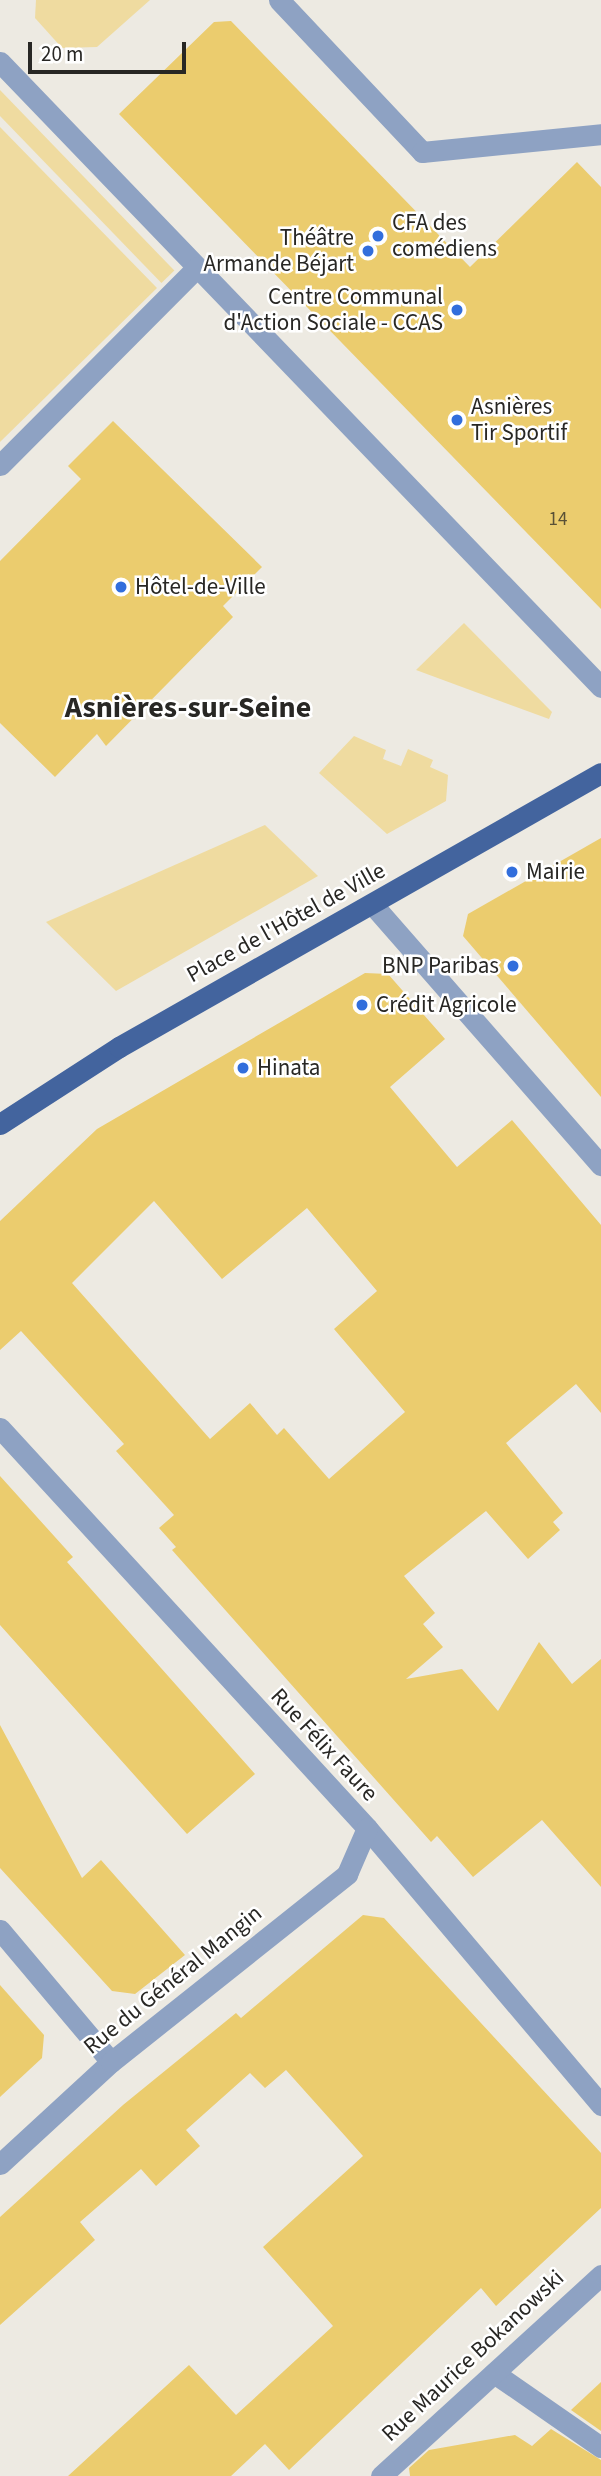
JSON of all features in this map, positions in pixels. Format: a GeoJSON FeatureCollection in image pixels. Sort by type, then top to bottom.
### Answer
{"type":"FeatureCollection","features":[{"type":"Feature","properties":{"kind":"main road","name":"Place de l'Hôtel de Ville"},"geometry":{"type":"LineString","coordinates":[[0,1124],[119,1047],[601,773]]}},
{"type":"Feature","properties":{"kind":"street"},"geometry":{"type":"LineString","coordinates":[[279,0],[422,152],[601,134]]}},
{"type":"Feature","properties":{"kind":"street"},"geometry":{"type":"LineString","coordinates":[[0,62],[601,687]]}},
{"type":"Feature","properties":{"kind":"street"},"geometry":{"type":"LineString","coordinates":[[0,465],[197,267]]}},
{"type":"Feature","properties":{"kind":"street"},"geometry":{"type":"LineString","coordinates":[[373,905],[601,1165]]}},
{"type":"Feature","properties":{"kind":"street","name":"Rue Félix Faure"},"geometry":{"type":"LineString","coordinates":[[0,1428],[367,1828],[601,2105]]}},
{"type":"Feature","properties":{"kind":"street","name":"Rue du Général Mangin"},"geometry":{"type":"LineString","coordinates":[[0,2164],[111,2062],[347,1874],[367,1828]]}},
{"type":"Feature","properties":{"kind":"street"},"geometry":{"type":"LineString","coordinates":[[0,1930],[111,2062]]}},
{"type":"Feature","properties":{"kind":"street","name":"Rue Maurice Bokanowski"},"geometry":{"type":"LineString","coordinates":[[382,2476],[601,2275]]}},
{"type":"Feature","properties":{"kind":"street"},"geometry":{"type":"LineString","coordinates":[[494,2373],[601,2447]]}},
{"type":"Feature","properties":{"kind":"shaded area"},"geometry":{"type":"Polygon","coordinates":[[[36,0],[150,0],[97,47],[62,48],[35,18],[36,0]]]}},
{"type":"Feature","properties":{"kind":"shaded area"},"geometry":{"type":"Polygon","coordinates":[[[0,90],[174,271],[161,283],[0,116],[0,90]]]}},
{"type":"Feature","properties":{"kind":"shaded area"},"geometry":{"type":"Polygon","coordinates":[[[0,127],[157,288],[0,442],[0,127]]]}},
{"type":"Feature","properties":{"kind":"shaded area"},"geometry":{"type":"Polygon","coordinates":[[[464,623],[552,712],[549,719],[416,670],[464,623]]]}},
{"type":"Feature","properties":{"kind":"shaded area"},"geometry":{"type":"Polygon","coordinates":[[[354,736],[386,750],[383,759],[401,766],[408,749],[433,760],[430,767],[448,775],[446,801],[387,834],[319,773],[354,736]]]}},
{"type":"Feature","properties":{"kind":"shaded area"},"geometry":{"type":"Polygon","coordinates":[[[265,825],[318,876],[116,991],[46,922],[265,825]]]}},
{"type":"Feature","properties":{"kind":"building","name":"Centre Communal d'Action Sociale - CCAS"},"geometry":{"type":"Polygon","coordinates":[[[231,21],[470,267],[577,162],[601,187],[601,609],[119,114],[214,22],[231,21]]]}},
{"type":"Feature","properties":{"kind":"building","name":"Hôtel-de-Ville"},"geometry":{"type":"Polygon","coordinates":[[[113,421],[262,567],[223,606],[233,617],[106,746],[97,734],[55,777],[0,723],[0,561],[81,479],[68,466],[113,421]]]}},
{"type":"Feature","properties":{"kind":"building"},"geometry":{"type":"Polygon","coordinates":[[[601,838],[601,1097],[463,936],[468,914],[601,838]]]}},
{"type":"Feature","properties":{"kind":"building"},"geometry":{"type":"Polygon","coordinates":[[[365,973],[388,974],[445,1039],[390,1087],[457,1167],[512,1120],[601,1225],[601,1413],[576,1384],[506,1443],[563,1513],[553,1522],[560,1530],[528,1559],[486,1511],[404,1576],[435,1613],[423,1624],[443,1647],[406,1679],[462,1669],[498,1711],[539,1642],[572,1684],[601,1659],[601,1887],[542,1820],[473,1877],[437,1836],[431,1842],[172,1550],[176,1547],[159,1528],[174,1515],[116,1451],[124,1444],[21,1331],[0,1350],[0,1221],[97,1129],[365,973]],[[154,1201],[72,1283],[210,1439],[250,1403],[277,1435],[284,1428],[329,1479],[405,1412],[334,1329],[377,1291],[307,1208],[222,1279],[154,1201]]]}},
{"type":"Feature","properties":{"kind":"building"},"geometry":{"type":"Polygon","coordinates":[[[0,1476],[73,1557],[67,1562],[255,1774],[187,1834],[0,1625],[0,1476]]]}},
{"type":"Feature","properties":{"kind":"building"},"geometry":{"type":"Polygon","coordinates":[[[0,1725],[82,1878],[101,1860],[185,1955],[135,1994],[112,1991],[0,1868],[0,1725]]]}},
{"type":"Feature","properties":{"kind":"building"},"geometry":{"type":"Polygon","coordinates":[[[363,1915],[384,1918],[601,2153],[601,2208],[496,2306],[481,2288],[289,2470],[265,2444],[231,2476],[68,2476],[189,2365],[236,2415],[333,2326],[263,2247],[363,2156],[286,2070],[265,2088],[250,2073],[186,2130],[200,2146],[156,2186],[141,2169],[80,2222],[95,2240],[0,2325],[0,2217],[123,2105],[236,2013],[241,2018],[363,1915]]]}},
{"type":"Feature","properties":{"kind":"building"},"geometry":{"type":"Polygon","coordinates":[[[0,1985],[44,2035],[42,2058],[0,2097],[0,1985]]]}},
{"type":"Feature","properties":{"kind":"building"},"geometry":{"type":"Polygon","coordinates":[[[601,2382],[601,2431],[571,2410],[601,2382]]]}},
{"type":"Feature","properties":{"kind":"building"},"geometry":{"type":"Polygon","coordinates":[[[551,2429],[601,2460],[601,2476],[410,2476],[409,2468],[429,2450],[515,2435],[532,2446],[551,2429]]]}},
{"type":"Feature","properties":{"kind":"place","name":"CFA des comédiens"},"geometry":{"type":"Point","coordinates":[378,236]}},
{"type":"Feature","properties":{"kind":"place","name":"Théâtre Armande Béjart"},"geometry":{"type":"Point","coordinates":[368,251]}},
{"type":"Feature","properties":{"kind":"place","name":"Centre Communal d'Action Sociale - CCAS"},"geometry":{"type":"Point","coordinates":[457,310]}},
{"type":"Feature","properties":{"kind":"place","name":"Asnières Tir Sportif"},"geometry":{"type":"Point","coordinates":[457,420]}},
{"type":"Feature","properties":{"kind":"place","name":"Hôtel-de-Ville"},"geometry":{"type":"Point","coordinates":[121,587]}},
{"type":"Feature","properties":{"kind":"place","name":"Mairie"},"geometry":{"type":"Point","coordinates":[512,872]}},
{"type":"Feature","properties":{"kind":"place","name":"BNP Paribas"},"geometry":{"type":"Point","coordinates":[513,966]}},
{"type":"Feature","properties":{"kind":"place","name":"Crédit Agricole"},"geometry":{"type":"Point","coordinates":[362,1005]}},
{"type":"Feature","properties":{"kind":"place","name":"Hinata"},"geometry":{"type":"Point","coordinates":[243,1068]}},
{"type":"Feature","properties":{"kind":"district","name":"Asnières-sur-Seine"},"geometry":{"type":"Point","coordinates":[188,708]}}]}
